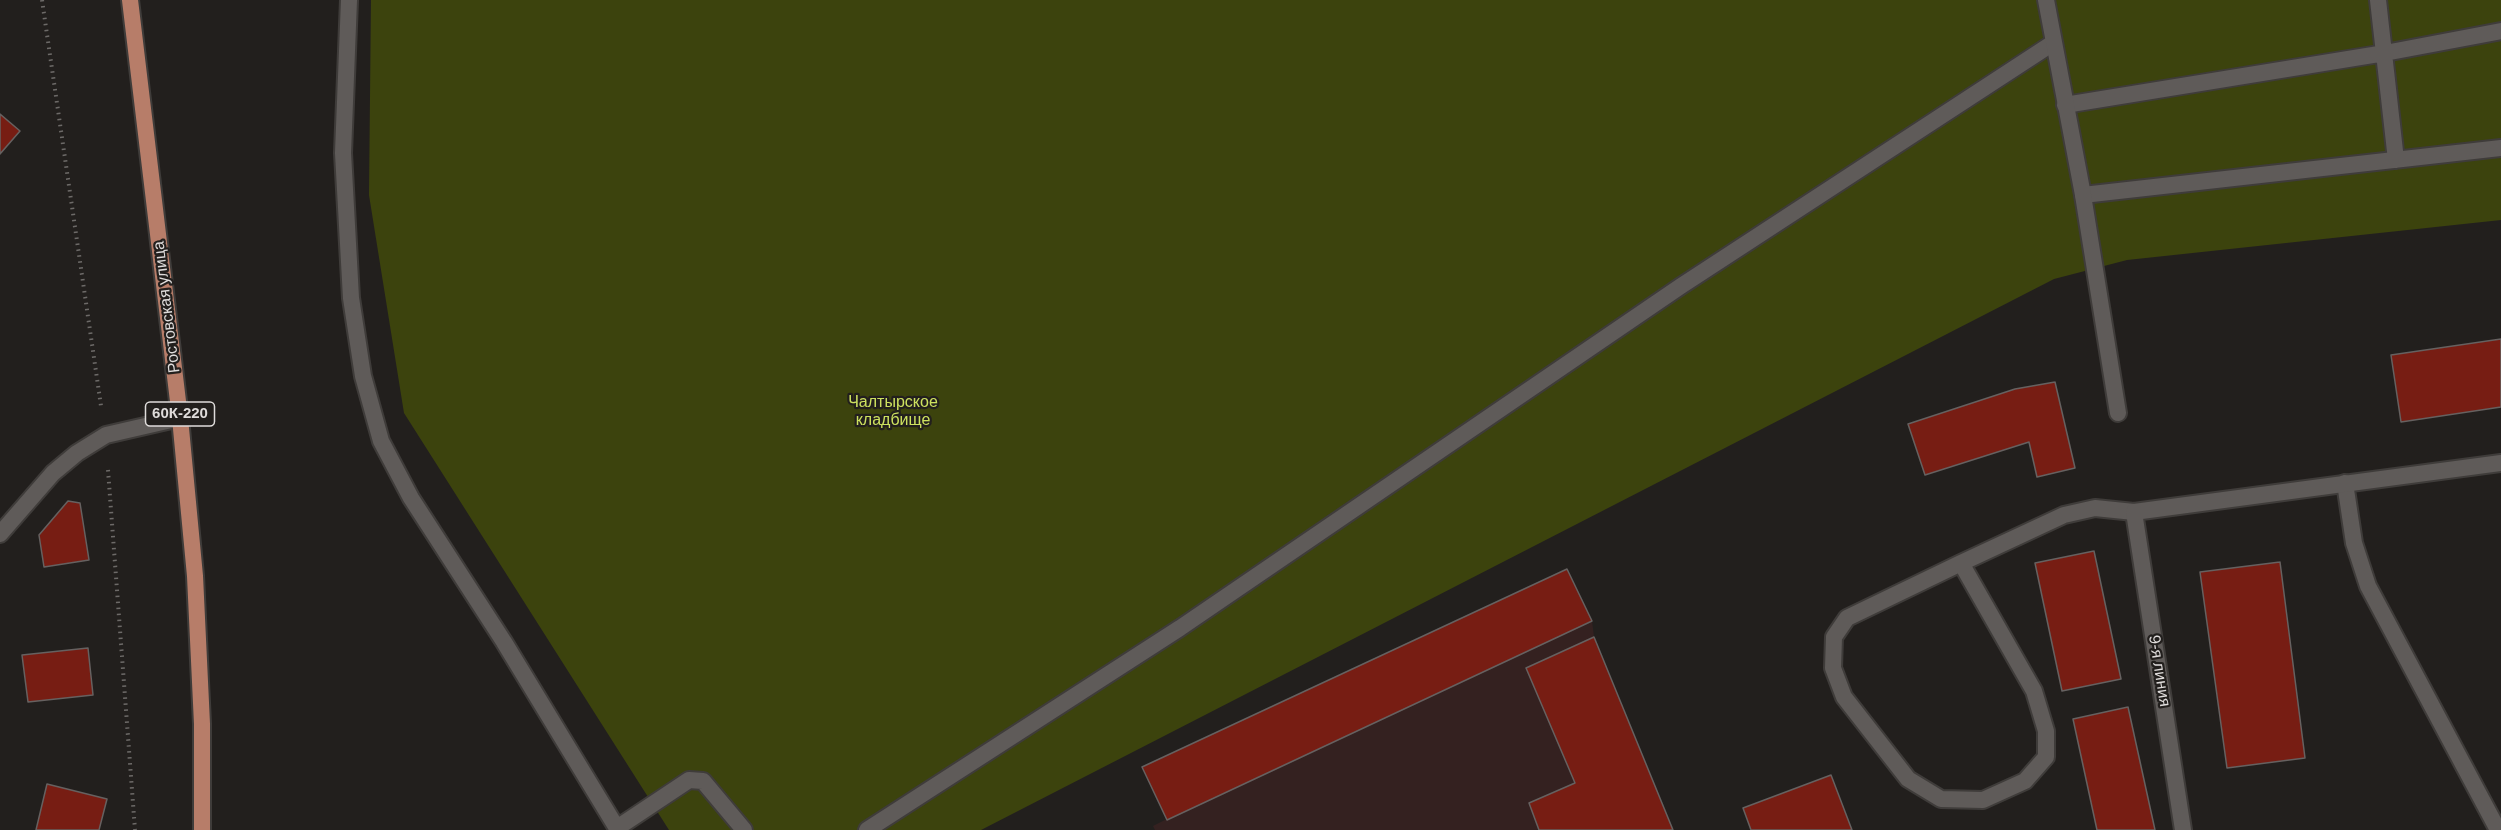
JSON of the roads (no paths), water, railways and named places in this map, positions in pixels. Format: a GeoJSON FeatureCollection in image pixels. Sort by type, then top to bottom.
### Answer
{"type":"FeatureCollection","features":[{"type":"Feature","properties":{"kind":"main road","name":"Ростовская улица"},"geometry":{"type":"LineString","coordinates":[[130,0],[180,418],[195,576],[202,724],[202,830]]}},
{"type":"Feature","properties":{"kind":"street"},"geometry":{"type":"LineString","coordinates":[[349,0],[343,153],[351,298],[363,376],[381,441],[411,498],[504,642],[618,829],[689,780],[703,781],[744,830]]}},
{"type":"Feature","properties":{"kind":"street"},"geometry":{"type":"LineString","coordinates":[[2046,0],[2083,195],[2118,413]]}},
{"type":"Feature","properties":{"kind":"street"},"geometry":{"type":"LineString","coordinates":[[2378,0],[2396,160]]}},
{"type":"Feature","properties":{"kind":"street"},"geometry":{"type":"LineString","coordinates":[[2065,105],[2385,53],[2501,31]]}},
{"type":"Feature","properties":{"kind":"street"},"geometry":{"type":"LineString","coordinates":[[867,830],[1180,628],[1681,286],[2053,43]]}},
{"type":"Feature","properties":{"kind":"street"},"geometry":{"type":"LineString","coordinates":[[2083,195],[2501,148]]}},
{"type":"Feature","properties":{"kind":"street"},"geometry":{"type":"LineString","coordinates":[[0,534],[53,473],[77,453],[106,435],[180,418]]}},
{"type":"Feature","properties":{"kind":"street"},"geometry":{"type":"LineString","coordinates":[[1961,563],[2034,691],[2046,731],[2046,757],[2025,781],[1983,800],[1941,799],[1908,779],[1844,697],[1833,668],[1834,637],[1847,618],[1961,563],[2064,515],[2095,508],[2134,512],[2501,463]]}},
{"type":"Feature","properties":{"kind":"street"},"geometry":{"type":"LineString","coordinates":[[2345,483],[2354,543],[2368,586],[2498,830]]}},
{"type":"Feature","properties":{"kind":"street","name":"9-я линия"},"geometry":{"type":"LineString","coordinates":[[2134,512],[2183,830]]}},
{"type":"Feature","properties":{"kind":"park label","name":"Чалтырское кладбище"},"geometry":{"type":"Point","coordinates":[893,412]}}]}
